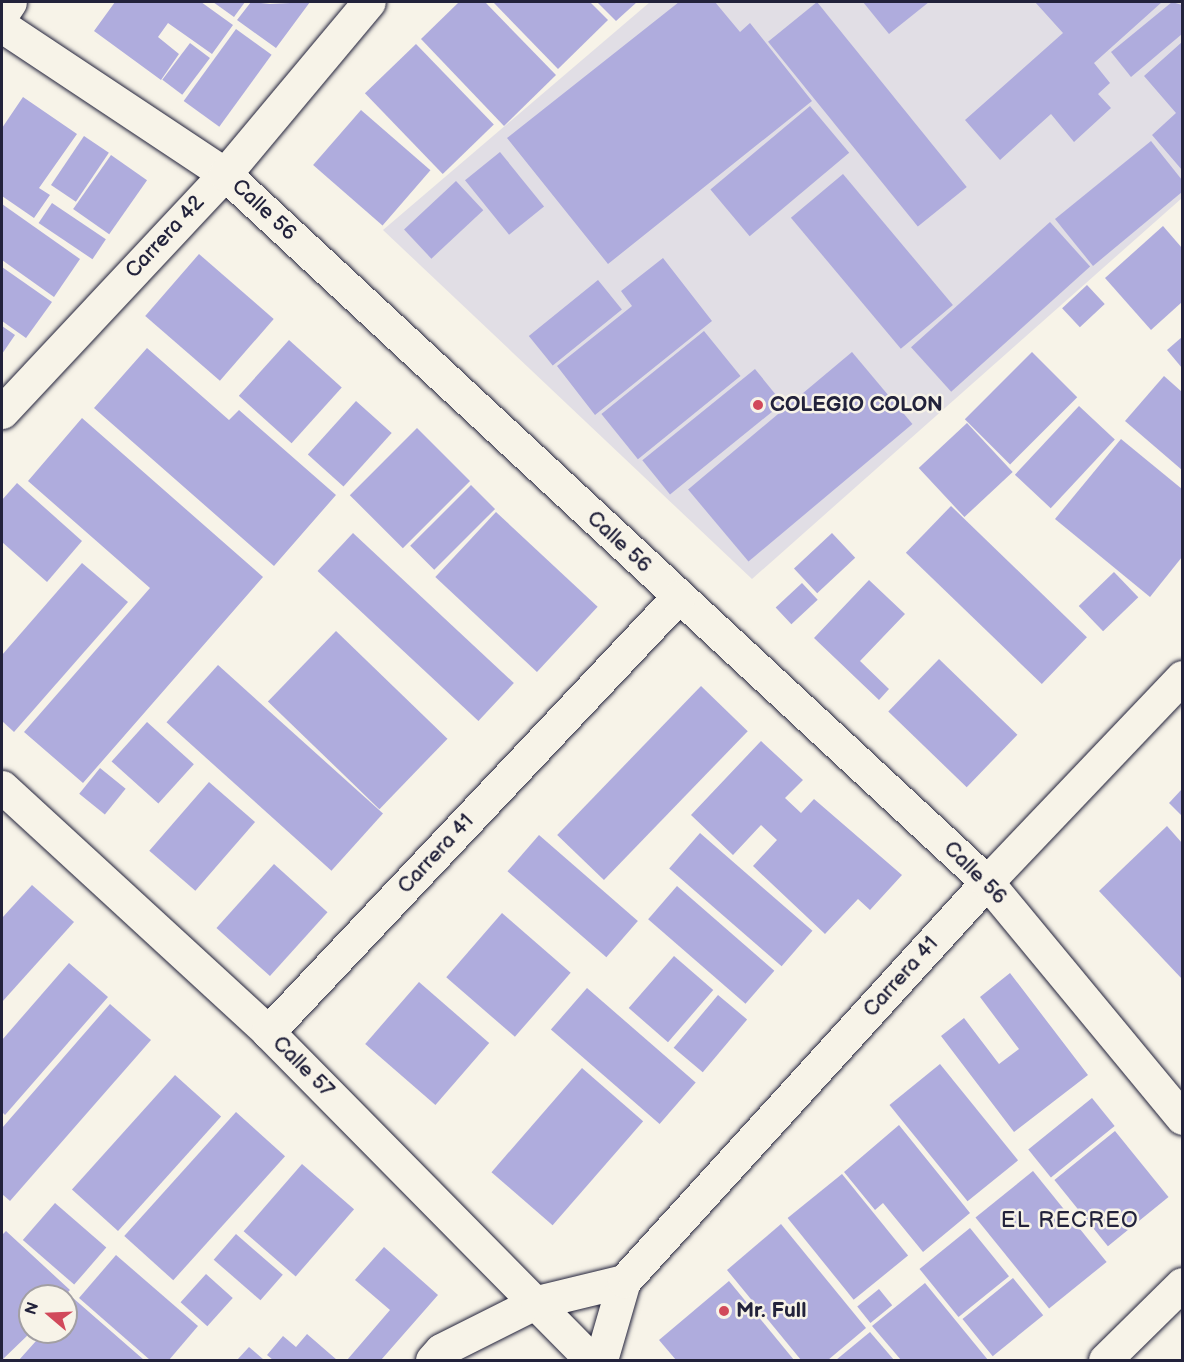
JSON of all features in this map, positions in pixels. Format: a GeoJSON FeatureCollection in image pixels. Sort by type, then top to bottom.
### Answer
{"type":"FeatureCollection","features":[{"type":"Feature","properties":{"kind":"street"},"geometry":{"type":"LineString","coordinates":[[2,14],[10,2]]}},
{"type":"Feature","properties":{"kind":"street","name":"Carrera 42"},"geometry":{"type":"LineString","coordinates":[[2,412],[225,174],[369,2]]}},
{"type":"Feature","properties":{"kind":"street","name":"Calle 56"},"geometry":{"type":"LineString","coordinates":[[2,26],[225,174],[987,882],[1182,1118]]}},
{"type":"Feature","properties":{"kind":"street","name":"Carrera 41"},"geometry":{"type":"LineString","coordinates":[[267,1032],[678,597]]}},
{"type":"Feature","properties":{"kind":"street","name":"Carrera 41"},"geometry":{"type":"LineString","coordinates":[[601,1360],[624,1281],[987,882],[1182,677]]}},
{"type":"Feature","properties":{"kind":"street","name":"Calle 57"},"geometry":{"type":"LineString","coordinates":[[2,787],[267,1032],[537,1302],[591,1360]]}},
{"type":"Feature","properties":{"kind":"street"},"geometry":{"type":"LineString","coordinates":[[432,1360],[441,1350],[537,1302],[624,1281]]}},
{"type":"Feature","properties":{"kind":"street"},"geometry":{"type":"LineString","coordinates":[[1104,1360],[1182,1284]]}},
{"type":"Feature","properties":{"kind":"shaded area","name":"COLEGIO COLON"},"geometry":{"type":"Polygon","coordinates":[[[650,2],[1182,2],[1182,198],[752,579],[383,230],[650,2]]]}},
{"type":"Feature","properties":{"kind":"building"},"geometry":{"type":"Polygon","coordinates":[[[115,2],[201,2],[233,25],[212,54],[168,23],[158,37],[179,54],[161,80],[94,31],[115,2]]]}},
{"type":"Feature","properties":{"kind":"building"},"geometry":{"type":"Polygon","coordinates":[[[213,2],[245,2],[234,17],[213,2]]]}},
{"type":"Feature","properties":{"kind":"building"},"geometry":{"type":"Polygon","coordinates":[[[251,2],[270,4],[310,2],[276,48],[237,20],[251,2]]]}},
{"type":"Feature","properties":{"kind":"building"},"geometry":{"type":"Polygon","coordinates":[[[459,2],[485,2],[556,75],[504,126],[421,39],[459,2]]]}},
{"type":"Feature","properties":{"kind":"building"},"geometry":{"type":"Polygon","coordinates":[[[493,2],[590,2],[608,20],[558,69],[493,2]]]}},
{"type":"Feature","properties":{"kind":"building"},"geometry":{"type":"Polygon","coordinates":[[[597,2],[637,2],[616,21],[597,2]]]}},
{"type":"Feature","properties":{"kind":"building"},"geometry":{"type":"Polygon","coordinates":[[[679,2],[715,2],[740,32],[750,23],[812,101],[608,264],[507,138],[679,2]]]}},
{"type":"Feature","properties":{"kind":"building"},"geometry":{"type":"Polygon","coordinates":[[[817,2],[967,187],[918,227],[768,42],[817,2]]]}},
{"type":"Feature","properties":{"kind":"building"},"geometry":{"type":"Polygon","coordinates":[[[863,2],[929,2],[889,34],[863,2]]]}},
{"type":"Feature","properties":{"kind":"building"},"geometry":{"type":"Polygon","coordinates":[[[1035,2],[1162,2],[1094,63],[1110,83],[1098,94],[1111,108],[1074,142],[1051,114],[1000,160],[965,120],[1063,33],[1035,2]]]}},
{"type":"Feature","properties":{"kind":"building"},"geometry":{"type":"Polygon","coordinates":[[[1172,2],[1182,5],[1182,34],[1131,77],[1111,52],[1172,2]]]}},
{"type":"Feature","properties":{"kind":"building"},"geometry":{"type":"Polygon","coordinates":[[[236,29],[272,55],[219,127],[184,101],[236,29]]]}},
{"type":"Feature","properties":{"kind":"building"},"geometry":{"type":"Polygon","coordinates":[[[1182,42],[1182,170],[1152,135],[1176,113],[1144,76],[1182,42]]]}},
{"type":"Feature","properties":{"kind":"building"},"geometry":{"type":"Polygon","coordinates":[[[190,43],[210,58],[182,95],[162,80],[190,43]]]}},
{"type":"Feature","properties":{"kind":"building"},"geometry":{"type":"Polygon","coordinates":[[[416,44],[494,125],[443,174],[365,93],[416,44]]]}},
{"type":"Feature","properties":{"kind":"building"},"geometry":{"type":"Polygon","coordinates":[[[23,97],[77,134],[39,188],[50,195],[34,218],[2,196],[2,128],[23,97]]]}},
{"type":"Feature","properties":{"kind":"building"},"geometry":{"type":"Polygon","coordinates":[[[810,106],[849,153],[750,236],[710,190],[810,106]]]}},
{"type":"Feature","properties":{"kind":"building"},"geometry":{"type":"Polygon","coordinates":[[[361,110],[430,170],[383,225],[313,165],[361,110]]]}},
{"type":"Feature","properties":{"kind":"building"},"geometry":{"type":"Polygon","coordinates":[[[84,136],[109,153],[76,202],[51,185],[84,136]]]}},
{"type":"Feature","properties":{"kind":"building"},"geometry":{"type":"Polygon","coordinates":[[[1151,141],[1182,180],[1182,192],[1093,266],[1055,219],[1151,141]]]}},
{"type":"Feature","properties":{"kind":"building"},"geometry":{"type":"Polygon","coordinates":[[[500,152],[544,206],[509,235],[465,180],[500,152]]]}},
{"type":"Feature","properties":{"kind":"building"},"geometry":{"type":"Polygon","coordinates":[[[111,155],[147,180],[109,234],[73,209],[111,155]]]}},
{"type":"Feature","properties":{"kind":"building"},"geometry":{"type":"Polygon","coordinates":[[[843,174],[953,305],[901,349],[791,218],[843,174]]]}},
{"type":"Feature","properties":{"kind":"building"},"geometry":{"type":"Polygon","coordinates":[[[456,181],[483,210],[431,259],[404,229],[456,181]]]}},
{"type":"Feature","properties":{"kind":"building"},"geometry":{"type":"Polygon","coordinates":[[[52,203],[106,239],[92,259],[39,223],[52,203]]]}},
{"type":"Feature","properties":{"kind":"building"},"geometry":{"type":"Polygon","coordinates":[[[2,204],[80,259],[54,297],[2,260],[2,204]]]}},
{"type":"Feature","properties":{"kind":"building"},"geometry":{"type":"Polygon","coordinates":[[[1050,222],[1090,267],[951,392],[911,347],[1050,222]]]}},
{"type":"Feature","properties":{"kind":"building"},"geometry":{"type":"Polygon","coordinates":[[[1163,226],[1182,248],[1182,302],[1151,330],[1105,278],[1163,226]]]}},
{"type":"Feature","properties":{"kind":"building"},"geometry":{"type":"Polygon","coordinates":[[[199,254],[274,319],[220,381],[145,316],[199,254]]]}},
{"type":"Feature","properties":{"kind":"building"},"geometry":{"type":"Polygon","coordinates":[[[663,258],[712,321],[595,415],[557,366],[632,306],[621,291],[663,258]]]}},
{"type":"Feature","properties":{"kind":"building"},"geometry":{"type":"Polygon","coordinates":[[[2,267],[52,302],[26,338],[2,321],[2,267]]]}},
{"type":"Feature","properties":{"kind":"building"},"geometry":{"type":"Polygon","coordinates":[[[598,280],[622,310],[553,366],[529,336],[598,280]]]}},
{"type":"Feature","properties":{"kind":"building"},"geometry":{"type":"Polygon","coordinates":[[[1087,285],[1105,304],[1080,327],[1062,308],[1087,285]]]}},
{"type":"Feature","properties":{"kind":"building"},"geometry":{"type":"Polygon","coordinates":[[[2,326],[15,335],[2,354],[2,326]]]}},
{"type":"Feature","properties":{"kind":"building"},"geometry":{"type":"Polygon","coordinates":[[[704,331],[741,376],[638,459],[601,414],[704,331]]]}},
{"type":"Feature","properties":{"kind":"building"},"geometry":{"type":"Polygon","coordinates":[[[1182,337],[1182,368],[1167,350],[1182,337]]]}},
{"type":"Feature","properties":{"kind":"building"},"geometry":{"type":"Polygon","coordinates":[[[289,340],[342,388],[292,443],[239,396],[289,340]]]}},
{"type":"Feature","properties":{"kind":"building"},"geometry":{"type":"Polygon","coordinates":[[[147,348],[229,420],[239,410],[336,495],[274,566],[94,408],[147,348]]]}},
{"type":"Feature","properties":{"kind":"building"},"geometry":{"type":"Polygon","coordinates":[[[852,352],[912,424],[748,562],[688,490],[852,352]]]}},
{"type":"Feature","properties":{"kind":"building"},"geometry":{"type":"Polygon","coordinates":[[[1032,352],[1077,397],[1010,464],[965,419],[1032,352]]]}},
{"type":"Feature","properties":{"kind":"building"},"geometry":{"type":"Polygon","coordinates":[[[755,369],[783,403],[670,494],[642,460],[755,369]]]}},
{"type":"Feature","properties":{"kind":"building"},"geometry":{"type":"Polygon","coordinates":[[[1164,376],[1182,392],[1182,470],[1125,421],[1164,376]]]}},
{"type":"Feature","properties":{"kind":"building"},"geometry":{"type":"Polygon","coordinates":[[[356,401],[392,433],[343,487],[308,455],[356,401]]]}},
{"type":"Feature","properties":{"kind":"building"},"geometry":{"type":"Polygon","coordinates":[[[1079,406],[1115,439],[1051,508],[1015,475],[1079,406]]]}},
{"type":"Feature","properties":{"kind":"building"},"geometry":{"type":"Polygon","coordinates":[[[82,418],[263,577],[83,783],[24,732],[150,588],[28,481],[82,418]]]}},
{"type":"Feature","properties":{"kind":"building"},"geometry":{"type":"Polygon","coordinates":[[[967,423],[1013,472],[964,517],[919,468],[967,423]]]}},
{"type":"Feature","properties":{"kind":"building"},"geometry":{"type":"Polygon","coordinates":[[[417,428],[470,481],[403,548],[350,495],[417,428]]]}},
{"type":"Feature","properties":{"kind":"building"},"geometry":{"type":"Polygon","coordinates":[[[1121,439],[1182,489],[1182,557],[1150,597],[1055,519],[1121,439]]]}},
{"type":"Feature","properties":{"kind":"building"},"geometry":{"type":"Polygon","coordinates":[[[17,483],[82,541],[47,582],[2,542],[2,500],[17,483]]]}},
{"type":"Feature","properties":{"kind":"building"},"geometry":{"type":"Polygon","coordinates":[[[471,485],[495,509],[434,570],[410,546],[471,485]]]}},
{"type":"Feature","properties":{"kind":"building"},"geometry":{"type":"Polygon","coordinates":[[[951,506],[1087,637],[1042,684],[906,553],[951,506]]]}},
{"type":"Feature","properties":{"kind":"building"},"geometry":{"type":"Polygon","coordinates":[[[496,512],[598,607],[537,672],[435,577],[496,512]]]}},
{"type":"Feature","properties":{"kind":"building"},"geometry":{"type":"Polygon","coordinates":[[[353,533],[514,683],[478,721],[318,571],[353,533]]]}},
{"type":"Feature","properties":{"kind":"building"},"geometry":{"type":"Polygon","coordinates":[[[832,533],[855,558],[817,593],[794,568],[832,533]]]}},
{"type":"Feature","properties":{"kind":"building"},"geometry":{"type":"Polygon","coordinates":[[[82,563],[128,602],[14,732],[2,721],[2,655],[82,563]]]}},
{"type":"Feature","properties":{"kind":"building"},"geometry":{"type":"Polygon","coordinates":[[[1114,572],[1138,597],[1103,631],[1079,606],[1114,572]]]}},
{"type":"Feature","properties":{"kind":"building"},"geometry":{"type":"Polygon","coordinates":[[[869,580],[905,614],[860,661],[889,689],[879,700],[814,638],[869,580]]]}},
{"type":"Feature","properties":{"kind":"building"},"geometry":{"type":"Polygon","coordinates":[[[802,583],[818,600],[791,624],[776,608],[802,583]]]}},
{"type":"Feature","properties":{"kind":"building"},"geometry":{"type":"Polygon","coordinates":[[[336,631],[447,739],[379,809],[268,701],[336,631]]]}},
{"type":"Feature","properties":{"kind":"building"},"geometry":{"type":"Polygon","coordinates":[[[939,659],[1017,735],[967,787],[888,712],[939,659]]]}},
{"type":"Feature","properties":{"kind":"building"},"geometry":{"type":"Polygon","coordinates":[[[218,665],[383,814],[331,871],[166,722],[218,665]]]}},
{"type":"Feature","properties":{"kind":"building"},"geometry":{"type":"Polygon","coordinates":[[[701,686],[748,731],[604,880],[557,835],[701,686]]]}},
{"type":"Feature","properties":{"kind":"building"},"geometry":{"type":"Polygon","coordinates":[[[147,722],[194,764],[158,804],[112,761],[147,722]]]}},
{"type":"Feature","properties":{"kind":"building"},"geometry":{"type":"Polygon","coordinates":[[[761,741],[803,780],[785,798],[801,813],[814,799],[902,875],[870,910],[858,899],[825,934],[753,866],[777,840],[761,825],[733,855],[691,815],[761,741]]]}},
{"type":"Feature","properties":{"kind":"building"},"geometry":{"type":"Polygon","coordinates":[[[100,768],[126,789],[105,814],[79,794],[100,768]]]}},
{"type":"Feature","properties":{"kind":"building"},"geometry":{"type":"Polygon","coordinates":[[[209,782],[255,822],[195,891],[149,851],[209,782]]]}},
{"type":"Feature","properties":{"kind":"building"},"geometry":{"type":"Polygon","coordinates":[[[1182,789],[1182,816],[1169,803],[1182,789]]]}},
{"type":"Feature","properties":{"kind":"building"},"geometry":{"type":"Polygon","coordinates":[[[1167,826],[1182,843],[1182,979],[1099,891],[1167,826]]]}},
{"type":"Feature","properties":{"kind":"building"},"geometry":{"type":"Polygon","coordinates":[[[700,833],[812,931],[782,966],[669,868],[700,833]]]}},
{"type":"Feature","properties":{"kind":"building"},"geometry":{"type":"Polygon","coordinates":[[[539,835],[638,921],[606,957],[508,871],[539,835]]]}},
{"type":"Feature","properties":{"kind":"building"},"geometry":{"type":"Polygon","coordinates":[[[274,864],[328,912],[270,976],[216,928],[274,864]]]}},
{"type":"Feature","properties":{"kind":"building"},"geometry":{"type":"Polygon","coordinates":[[[32,885],[74,922],[2,1002],[2,918],[32,885]]]}},
{"type":"Feature","properties":{"kind":"building"},"geometry":{"type":"Polygon","coordinates":[[[677,886],[774,971],[745,1004],[648,919],[677,886]]]}},
{"type":"Feature","properties":{"kind":"building"},"geometry":{"type":"Polygon","coordinates":[[[502,913],[571,973],[515,1037],[446,977],[502,913]]]}},
{"type":"Feature","properties":{"kind":"building"},"geometry":{"type":"Polygon","coordinates":[[[674,956],[713,990],[668,1042],[629,1008],[674,956]]]}},
{"type":"Feature","properties":{"kind":"building"},"geometry":{"type":"Polygon","coordinates":[[[69,963],[108,997],[5,1115],[2,1112],[2,1040],[69,963]]]}},
{"type":"Feature","properties":{"kind":"building"},"geometry":{"type":"Polygon","coordinates":[[[1010,973],[1088,1075],[1014,1132],[941,1036],[964,1018],[999,1064],[1019,1049],[980,997],[1010,973]]]}},
{"type":"Feature","properties":{"kind":"building"},"geometry":{"type":"Polygon","coordinates":[[[419,982],[489,1043],[435,1105],[365,1044],[419,982]]]}},
{"type":"Feature","properties":{"kind":"building"},"geometry":{"type":"Polygon","coordinates":[[[587,988],[696,1082],[660,1124],[551,1030],[587,988]]]}},
{"type":"Feature","properties":{"kind":"building"},"geometry":{"type":"Polygon","coordinates":[[[718,995],[747,1019],[703,1072],[674,1048],[718,995]]]}},
{"type":"Feature","properties":{"kind":"building"},"geometry":{"type":"Polygon","coordinates":[[[110,1004],[151,1040],[10,1201],[2,1194],[2,1128],[110,1004]]]}},
{"type":"Feature","properties":{"kind":"building"},"geometry":{"type":"Polygon","coordinates":[[[940,1064],[1018,1160],[968,1201],[889,1105],[940,1064]]]}},
{"type":"Feature","properties":{"kind":"building"},"geometry":{"type":"Polygon","coordinates":[[[582,1068],[643,1121],[553,1225],[491,1172],[582,1068]]]}},
{"type":"Feature","properties":{"kind":"building"},"geometry":{"type":"Polygon","coordinates":[[[175,1075],[221,1116],[118,1231],[72,1189],[175,1075]]]}},
{"type":"Feature","properties":{"kind":"building"},"geometry":{"type":"Polygon","coordinates":[[[1092,1098],[1115,1126],[1051,1178],[1028,1150],[1092,1098]]]}},
{"type":"Feature","properties":{"kind":"building"},"geometry":{"type":"Polygon","coordinates":[[[236,1112],[285,1156],[173,1280],[124,1236],[236,1112]]]}},
{"type":"Feature","properties":{"kind":"building"},"geometry":{"type":"Polygon","coordinates":[[[899,1125],[970,1213],[923,1252],[883,1203],[875,1210],[844,1172],[899,1125]]]}},
{"type":"Feature","properties":{"kind":"building"},"geometry":{"type":"Polygon","coordinates":[[[1115,1131],[1168,1197],[1108,1246],[1054,1180],[1115,1131]]]}},
{"type":"Feature","properties":{"kind":"building"},"geometry":{"type":"Polygon","coordinates":[[[302,1164],[354,1209],[296,1276],[244,1231],[302,1164]]]}},
{"type":"Feature","properties":{"kind":"building"},"geometry":{"type":"Polygon","coordinates":[[[1033,1171],[1107,1262],[1049,1308],[975,1218],[1033,1171]]]}},
{"type":"Feature","properties":{"kind":"building"},"geometry":{"type":"Polygon","coordinates":[[[842,1174],[908,1256],[854,1300],[788,1218],[842,1174]]]}},
{"type":"Feature","properties":{"kind":"building"},"geometry":{"type":"Polygon","coordinates":[[[55,1203],[106,1248],[73,1284],[23,1240],[55,1203]]]}},
{"type":"Feature","properties":{"kind":"building"},"geometry":{"type":"Polygon","coordinates":[[[781,1224],[866,1328],[828,1360],[801,1360],[727,1270],[781,1224]]]}},
{"type":"Feature","properties":{"kind":"building"},"geometry":{"type":"Polygon","coordinates":[[[970,1228],[1009,1276],[959,1317],[919,1269],[970,1228]]]}},
{"type":"Feature","properties":{"kind":"building"},"geometry":{"type":"Polygon","coordinates":[[[6,1231],[63,1284],[18,1284],[19,1344],[2,1360],[2,1235],[6,1231]]]}},
{"type":"Feature","properties":{"kind":"building"},"geometry":{"type":"Polygon","coordinates":[[[236,1234],[283,1275],[260,1300],[214,1260],[236,1234]]]}},
{"type":"Feature","properties":{"kind":"building"},"geometry":{"type":"Polygon","coordinates":[[[384,1247],[438,1295],[381,1360],[347,1360],[390,1310],[355,1280],[384,1247]]]}},
{"type":"Feature","properties":{"kind":"building"},"geometry":{"type":"Polygon","coordinates":[[[116,1255],[198,1326],[169,1360],[150,1360],[79,1298],[116,1255]]]}},
{"type":"Feature","properties":{"kind":"building"},"geometry":{"type":"Polygon","coordinates":[[[206,1274],[233,1298],[207,1326],[181,1302],[206,1274]]]}},
{"type":"Feature","properties":{"kind":"building"},"geometry":{"type":"Polygon","coordinates":[[[1013,1278],[1043,1315],[993,1356],[962,1319],[1013,1278]]]}},
{"type":"Feature","properties":{"kind":"building","name":"Mr. Full"},"geometry":{"type":"Polygon","coordinates":[[[729,1281],[794,1360],[676,1360],[659,1340],[729,1281]]]}},
{"type":"Feature","properties":{"kind":"building"},"geometry":{"type":"Polygon","coordinates":[[[925,1283],[988,1360],[901,1360],[872,1326],[925,1283]]]}},
{"type":"Feature","properties":{"kind":"building"},"geometry":{"type":"Polygon","coordinates":[[[879,1289],[892,1305],[870,1323],[857,1307],[879,1289]]]}},
{"type":"Feature","properties":{"kind":"building"},"geometry":{"type":"Polygon","coordinates":[[[78,1302],[144,1360],[19,1360],[33,1344],[78,1344],[78,1302]]]}},
{"type":"Feature","properties":{"kind":"building"},"geometry":{"type":"Polygon","coordinates":[[[870,1332],[894,1360],[836,1360],[870,1332]]]}},
{"type":"Feature","properties":{"kind":"building"},"geometry":{"type":"Polygon","coordinates":[[[307,1334],[337,1360],[273,1360],[267,1355],[283,1336],[296,1347],[307,1334]]]}},
{"type":"Feature","properties":{"kind":"building"},"geometry":{"type":"Polygon","coordinates":[[[249,1347],[264,1360],[237,1360],[249,1347]]]}},
{"type":"Feature","properties":{"kind":"place","name":"COLEGIO COLON"},"geometry":{"type":"Point","coordinates":[758,405]}},
{"type":"Feature","properties":{"kind":"place","name":"Mr. Full"},"geometry":{"type":"Point","coordinates":[724,1311]}},
{"type":"Feature","properties":{"kind":"district","name":"EL RECREO"},"geometry":{"type":"Point","coordinates":[1070,1221]}}]}
